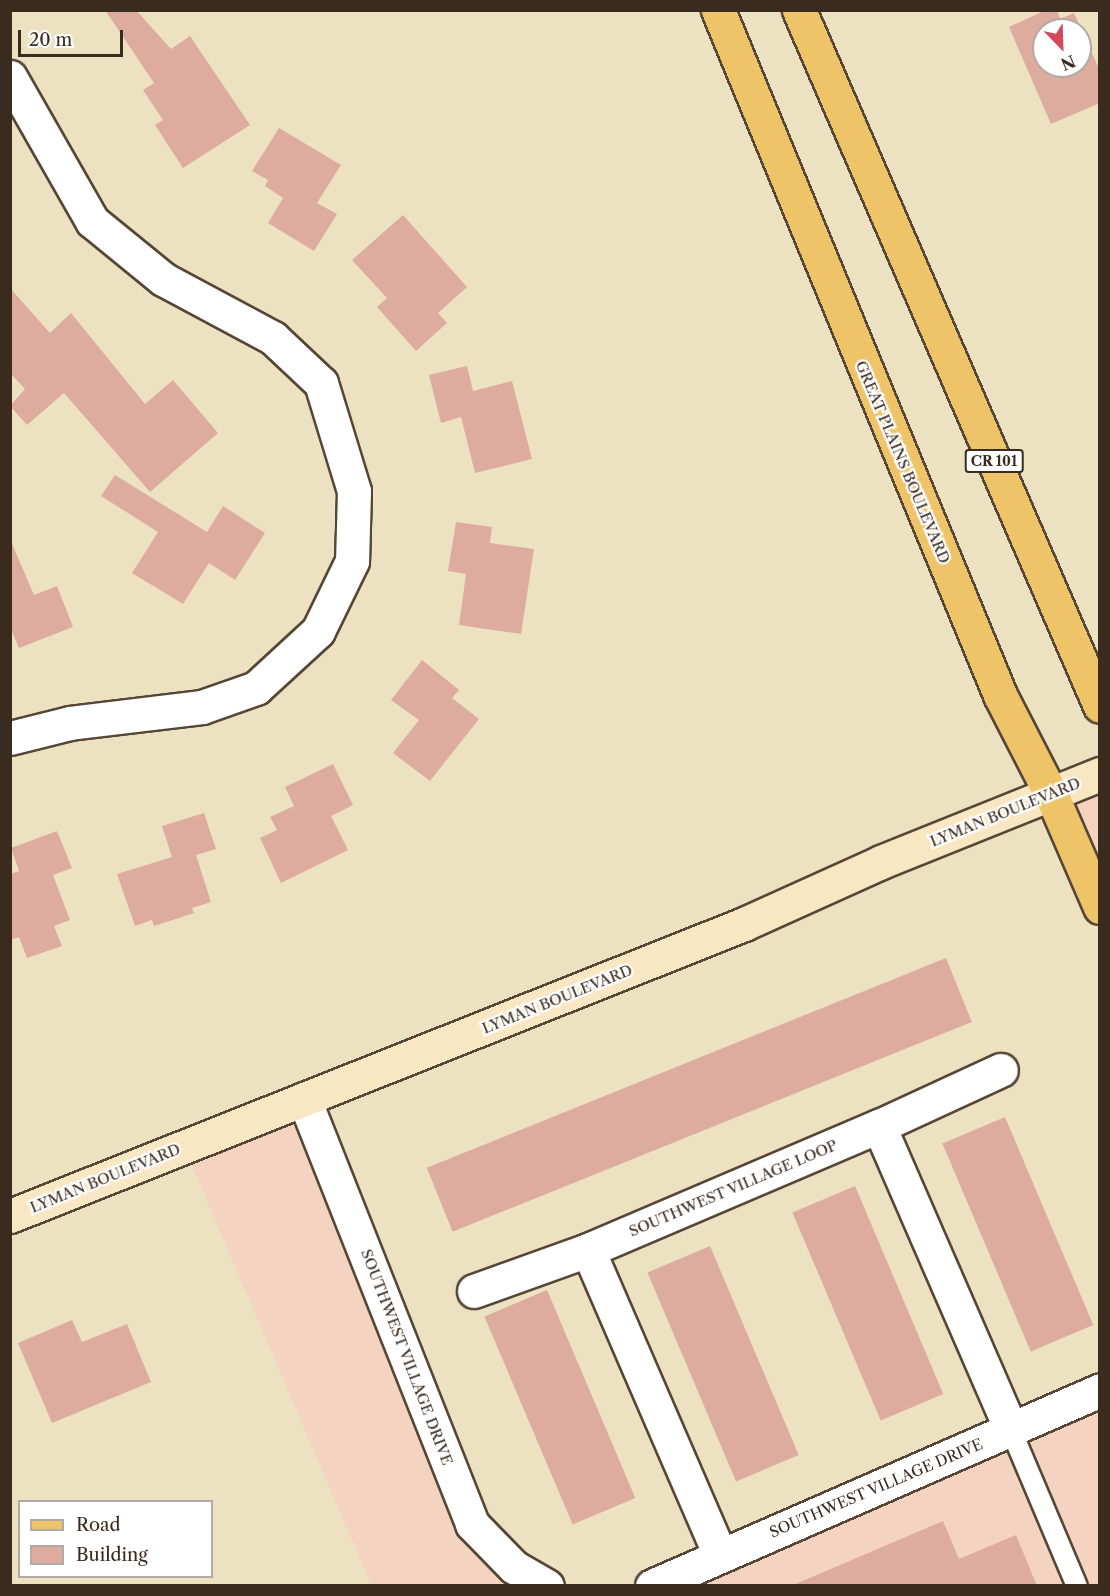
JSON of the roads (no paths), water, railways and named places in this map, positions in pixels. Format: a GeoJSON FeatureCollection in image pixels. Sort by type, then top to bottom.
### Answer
{"type":"FeatureCollection","features":[{"type":"Feature","properties":{"kind":"main road","name":"GREAT PLAINS BOULEVARD"},"geometry":{"type":"LineString","coordinates":[[718,10],[1000,695],[1052,796],[1100,907]]}},
{"type":"Feature","properties":{"kind":"main road","name":"CR 101"},"geometry":{"type":"LineString","coordinates":[[799,10],[1100,706]]}},
{"type":"Feature","properties":{"kind":"street"},"geometry":{"type":"LineString","coordinates":[[10,76],[92,221],[163,279],[273,338],[321,384],[354,491],[352,561],[318,631],[256,688],[202,707],[69,723],[10,738]]}},
{"type":"Feature","properties":{"kind":"street","name":"LYMAN BOULEVARD"},"geometry":{"type":"LineString","coordinates":[[10,1216],[733,929],[881,862],[1052,796],[1100,774]]}},
{"type":"Feature","properties":{"kind":"street","name":"SOUTHWEST VILLAGE LOOP"},"geometry":{"type":"LineString","coordinates":[[474,1291],[588,1250],[879,1126],[1001,1070]]}},
{"type":"Feature","properties":{"kind":"street","name":"SOUTHWEST VILLAGE DRIVE"},"geometry":{"type":"LineString","coordinates":[[304,1099],[472,1524],[514,1567],[547,1586]]}},
{"type":"Feature","properties":{"kind":"street"},"geometry":{"type":"LineString","coordinates":[[879,1126],[1011,1430]]}},
{"type":"Feature","properties":{"kind":"street"},"geometry":{"type":"LineString","coordinates":[[588,1250],[720,1555]]}},
{"type":"Feature","properties":{"kind":"street","name":"SOUTHWEST VILLAGE DRIVE"},"geometry":{"type":"LineString","coordinates":[[652,1586],[1100,1390]]}},
{"type":"Feature","properties":{"kind":"lane"},"geometry":{"type":"LineString","coordinates":[[1011,1430],[1077,1586]]}}]}
